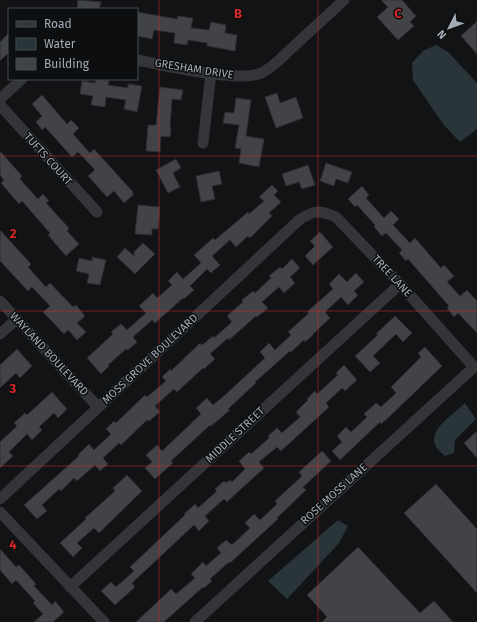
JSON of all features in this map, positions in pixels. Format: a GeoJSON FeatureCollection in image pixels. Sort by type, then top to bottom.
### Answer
{"type":"FeatureCollection","features":[{"type":"Feature","properties":{"kind":"street","name":"GRESHAM DRIVE"},"geometry":{"type":"LineString","coordinates":[[138,60],[211,73],[243,76],[261,73],[276,63],[344,0]]}},
{"type":"Feature","properties":{"kind":"street"},"geometry":{"type":"LineString","coordinates":[[203,143],[211,73]]}},
{"type":"Feature","properties":{"kind":"street"},"geometry":{"type":"LineString","coordinates":[[0,99],[21,80]]}},
{"type":"Feature","properties":{"kind":"street","name":"TUFTS COURT"},"geometry":{"type":"LineString","coordinates":[[0,105],[97,212]]}},
{"type":"Feature","properties":{"kind":"street","name":"TREE LANE"},"geometry":{"type":"LineString","coordinates":[[299,220],[310,213],[323,212],[336,217],[400,284],[474,367]]}},
{"type":"Feature","properties":{"kind":"street","name":"MOSS GROVE BOULEVARD"},"geometry":{"type":"LineString","coordinates":[[0,499],[299,220]]}},
{"type":"Feature","properties":{"kind":"street","name":"MIDDLE STREET"},"geometry":{"type":"LineString","coordinates":[[70,587],[400,284]]}},
{"type":"Feature","properties":{"kind":"street","name":"WAYLAND BOULEVARD"},"geometry":{"type":"LineString","coordinates":[[0,301],[98,407]]}},
{"type":"Feature","properties":{"kind":"street"},"geometry":{"type":"LineString","coordinates":[[0,334],[17,319]]}},
{"type":"Feature","properties":{"kind":"street","name":"ROSE MOSS LANE"},"geometry":{"type":"LineString","coordinates":[[195,622],[474,367]]}},
{"type":"Feature","properties":{"kind":"street"},"geometry":{"type":"LineString","coordinates":[[0,512],[104,622]]}},
{"type":"Feature","properties":{"kind":"water"},"geometry":{"type":"Polygon","coordinates":[[[436,45],[448,52],[477,83],[477,129],[460,142],[443,124],[413,80],[412,63],[423,51],[436,45]]]}},
{"type":"Feature","properties":{"kind":"water"},"geometry":{"type":"Polygon","coordinates":[[[465,403],[476,419],[455,440],[454,453],[445,456],[436,446],[434,438],[439,427],[465,403]]]}},
{"type":"Feature","properties":{"kind":"water"},"geometry":{"type":"Polygon","coordinates":[[[338,520],[348,526],[339,543],[287,599],[268,581],[338,520]]]}},
{"type":"Feature","properties":{"kind":"building"},"geometry":{"type":"Polygon","coordinates":[[[78,0],[101,2],[99,8],[77,8],[78,0]]]}},
{"type":"Feature","properties":{"kind":"building"},"geometry":{"type":"Polygon","coordinates":[[[381,0],[402,0],[416,16],[410,22],[414,26],[398,40],[377,17],[388,7],[381,0]]]}},
{"type":"Feature","properties":{"kind":"building"},"geometry":{"type":"Polygon","coordinates":[[[138,12],[177,19],[178,16],[193,18],[191,28],[209,30],[211,22],[226,25],[225,33],[237,35],[235,51],[207,46],[207,43],[188,40],[187,45],[174,43],[175,33],[154,30],[152,39],[138,36],[138,12]]]}},
{"type":"Feature","properties":{"kind":"building"},"geometry":{"type":"Polygon","coordinates":[[[477,21],[477,54],[461,36],[477,21]]]}},
{"type":"Feature","properties":{"kind":"building"},"geometry":{"type":"Polygon","coordinates":[[[8,34],[8,53],[0,61],[0,42],[8,34]]]}},
{"type":"Feature","properties":{"kind":"building"},"geometry":{"type":"Polygon","coordinates":[[[96,80],[102,80],[109,81],[108,85],[128,88],[128,84],[142,86],[137,112],[124,109],[126,100],[106,97],[105,107],[91,105],[93,96],[80,94],[82,81],[95,83],[96,80]]]}},
{"type":"Feature","properties":{"kind":"building"},"geometry":{"type":"Polygon","coordinates":[[[160,87],[183,90],[181,100],[172,99],[170,137],[161,136],[160,152],[146,151],[148,125],[156,125],[160,87]]]}},
{"type":"Feature","properties":{"kind":"building"},"geometry":{"type":"Polygon","coordinates":[[[277,93],[280,103],[296,97],[303,118],[276,128],[265,97],[277,93]]]}},
{"type":"Feature","properties":{"kind":"building"},"geometry":{"type":"Polygon","coordinates":[[[42,95],[67,124],[71,120],[79,128],[73,134],[90,153],[94,149],[133,192],[133,195],[124,203],[114,191],[107,197],[88,176],[95,170],[78,152],[72,157],[45,127],[42,130],[36,122],[42,116],[32,104],[42,95]]]}},
{"type":"Feature","properties":{"kind":"building"},"geometry":{"type":"Polygon","coordinates":[[[236,98],[251,100],[246,136],[264,139],[259,167],[239,163],[241,149],[235,148],[239,125],[223,123],[225,112],[234,113],[236,98]]]}},
{"type":"Feature","properties":{"kind":"building"},"geometry":{"type":"Polygon","coordinates":[[[0,151],[22,176],[20,179],[38,199],[43,194],[49,201],[46,203],[69,228],[67,231],[79,244],[66,256],[48,235],[50,233],[22,201],[19,204],[1,183],[4,180],[0,175],[0,151]]]}},
{"type":"Feature","properties":{"kind":"building"},"geometry":{"type":"Polygon","coordinates":[[[176,159],[181,168],[173,173],[180,187],[168,193],[156,170],[176,159]]]}},
{"type":"Feature","properties":{"kind":"building"},"geometry":{"type":"Polygon","coordinates":[[[326,163],[352,172],[348,183],[336,179],[334,186],[320,181],[326,163]]]}},
{"type":"Feature","properties":{"kind":"building"},"geometry":{"type":"Polygon","coordinates":[[[308,165],[315,185],[302,189],[299,182],[286,186],[282,174],[308,165]]]}},
{"type":"Feature","properties":{"kind":"building"},"geometry":{"type":"Polygon","coordinates":[[[219,171],[222,184],[212,186],[215,199],[201,202],[196,176],[219,171]]]}},
{"type":"Feature","properties":{"kind":"building"},"geometry":{"type":"Polygon","coordinates":[[[272,185],[278,191],[274,195],[281,202],[269,213],[272,216],[250,238],[248,236],[236,247],[230,240],[212,256],[220,265],[211,273],[207,269],[190,286],[194,290],[155,323],[152,320],[133,337],[137,342],[128,350],[126,349],[108,365],[109,366],[101,374],[87,358],[113,334],[111,332],[121,324],[127,330],[146,313],[139,306],[153,293],[157,298],[172,285],[168,281],[177,272],[183,279],[201,263],[194,255],[213,238],[215,240],[248,212],[249,214],[264,201],[259,197],[272,185]]]}},
{"type":"Feature","properties":{"kind":"building"},"geometry":{"type":"Polygon","coordinates":[[[362,186],[369,195],[366,198],[384,218],[391,211],[399,219],[393,225],[410,243],[415,238],[441,268],[444,265],[454,276],[447,282],[460,296],[467,290],[477,301],[477,333],[458,313],[454,317],[447,308],[449,306],[408,259],[406,261],[399,253],[402,250],[386,233],[382,236],[374,227],[375,225],[357,205],[355,207],[348,199],[362,186]]]}},
{"type":"Feature","properties":{"kind":"building"},"geometry":{"type":"Polygon","coordinates":[[[138,205],[160,207],[158,229],[152,229],[152,235],[135,234],[138,205]]]}},
{"type":"Feature","properties":{"kind":"building"},"geometry":{"type":"Polygon","coordinates":[[[0,230],[31,264],[28,267],[46,287],[50,283],[73,307],[76,305],[85,316],[77,323],[86,332],[77,340],[68,330],[64,334],[43,312],[50,306],[32,287],[28,291],[0,261],[0,230]]]}},
{"type":"Feature","properties":{"kind":"building"},"geometry":{"type":"Polygon","coordinates":[[[320,232],[333,247],[313,265],[305,256],[315,246],[310,241],[320,232]]]}},
{"type":"Feature","properties":{"kind":"building"},"geometry":{"type":"Polygon","coordinates":[[[143,243],[155,254],[135,274],[117,257],[125,248],[134,256],[134,252],[143,243]]]}},
{"type":"Feature","properties":{"kind":"building"},"geometry":{"type":"Polygon","coordinates":[[[92,257],[106,260],[100,285],[87,283],[89,274],[76,271],[79,258],[92,261],[92,257]]]}},
{"type":"Feature","properties":{"kind":"building"},"geometry":{"type":"Polygon","coordinates":[[[292,259],[300,268],[290,277],[295,283],[284,293],[279,287],[262,302],[268,308],[257,317],[256,316],[229,340],[228,338],[210,354],[215,359],[204,369],[203,368],[177,392],[174,389],[155,406],[160,412],[149,421],[147,420],[121,445],[119,443],[103,458],[108,464],[100,471],[95,465],[77,481],[74,478],[61,491],[59,489],[42,505],[47,511],[37,519],[24,505],[79,456],[78,455],[89,444],[94,450],[111,434],[106,429],[114,421],[116,423],[145,395],[147,397],[166,381],[162,377],[170,369],[171,371],[200,343],[202,345],[213,336],[214,338],[232,322],[227,316],[243,302],[242,300],[253,291],[255,293],[271,278],[269,276],[280,267],[282,269],[292,259]]]}},
{"type":"Feature","properties":{"kind":"building"},"geometry":{"type":"Polygon","coordinates":[[[356,273],[364,282],[354,291],[358,295],[348,305],[341,297],[325,312],[330,318],[313,335],[305,342],[304,340],[291,352],[290,351],[255,382],[256,383],[228,409],[230,410],[211,426],[210,425],[171,461],[173,463],[155,479],[145,468],[152,462],[146,455],[157,445],[162,451],[201,414],[196,408],[207,398],[213,405],[225,395],[265,358],[260,352],[269,343],[275,350],[291,335],[288,332],[309,313],[307,312],[333,289],[329,284],[339,274],[347,282],[356,273]]]}},
{"type":"Feature","properties":{"kind":"building"},"geometry":{"type":"Polygon","coordinates":[[[395,316],[412,333],[403,342],[396,334],[373,356],[380,363],[370,372],[355,356],[378,335],[376,334],[395,316]]]}},
{"type":"Feature","properties":{"kind":"building"},"geometry":{"type":"Polygon","coordinates":[[[425,347],[442,366],[389,417],[381,424],[380,422],[340,460],[332,451],[342,442],[337,436],[346,427],[351,432],[367,417],[364,414],[376,403],[381,407],[396,393],[391,387],[421,357],[418,353],[425,347]]]}},
{"type":"Feature","properties":{"kind":"building"},"geometry":{"type":"Polygon","coordinates":[[[17,349],[32,366],[20,378],[16,373],[0,388],[0,365],[17,349]]]}},
{"type":"Feature","properties":{"kind":"building"},"geometry":{"type":"Polygon","coordinates":[[[344,365],[357,380],[345,391],[342,388],[326,403],[329,407],[281,451],[277,447],[259,462],[264,468],[227,502],[224,499],[205,516],[209,521],[199,531],[194,525],[132,583],[135,587],[115,605],[101,591],[111,582],[116,587],[134,571],[130,567],[195,504],[198,508],[217,491],[215,489],[224,481],[226,483],[230,480],[232,482],[245,469],[239,461],[249,452],[251,454],[269,438],[268,436],[277,428],[282,433],[300,417],[296,412],[308,400],[307,399],[315,391],[317,394],[338,375],[336,373],[344,365]]]}},
{"type":"Feature","properties":{"kind":"building"},"geometry":{"type":"Polygon","coordinates":[[[52,392],[67,409],[58,418],[54,413],[39,427],[42,430],[32,440],[27,434],[9,452],[13,456],[0,468],[0,442],[17,426],[14,423],[25,413],[27,415],[52,392]]]}},
{"type":"Feature","properties":{"kind":"building"},"geometry":{"type":"Polygon","coordinates":[[[477,431],[477,458],[464,443],[477,431]]]}},
{"type":"Feature","properties":{"kind":"building"},"geometry":{"type":"Polygon","coordinates":[[[322,451],[331,461],[303,487],[306,490],[277,518],[278,519],[230,563],[229,562],[210,579],[212,581],[204,588],[203,587],[164,622],[136,622],[171,589],[176,594],[195,578],[191,574],[203,562],[206,566],[221,553],[217,548],[226,540],[232,545],[250,528],[245,523],[254,514],[260,520],[277,504],[275,501],[302,476],[299,472],[322,451]]]}},
{"type":"Feature","properties":{"kind":"building"},"geometry":{"type":"Polygon","coordinates":[[[127,475],[142,491],[99,533],[94,528],[77,543],[82,548],[73,557],[60,543],[115,491],[113,488],[127,475]]]}},
{"type":"Feature","properties":{"kind":"building"},"geometry":{"type":"Polygon","coordinates":[[[436,484],[477,529],[477,593],[404,513],[436,484]]]}},
{"type":"Feature","properties":{"kind":"building"},"geometry":{"type":"Polygon","coordinates":[[[358,547],[420,613],[434,601],[453,622],[322,622],[327,617],[307,595],[358,547]]]}},
{"type":"Feature","properties":{"kind":"building"},"geometry":{"type":"Polygon","coordinates":[[[0,549],[16,567],[19,565],[36,584],[34,586],[52,605],[55,601],[64,612],[53,622],[34,622],[43,614],[33,603],[35,601],[16,580],[12,584],[0,570],[0,549]]]}}]}
